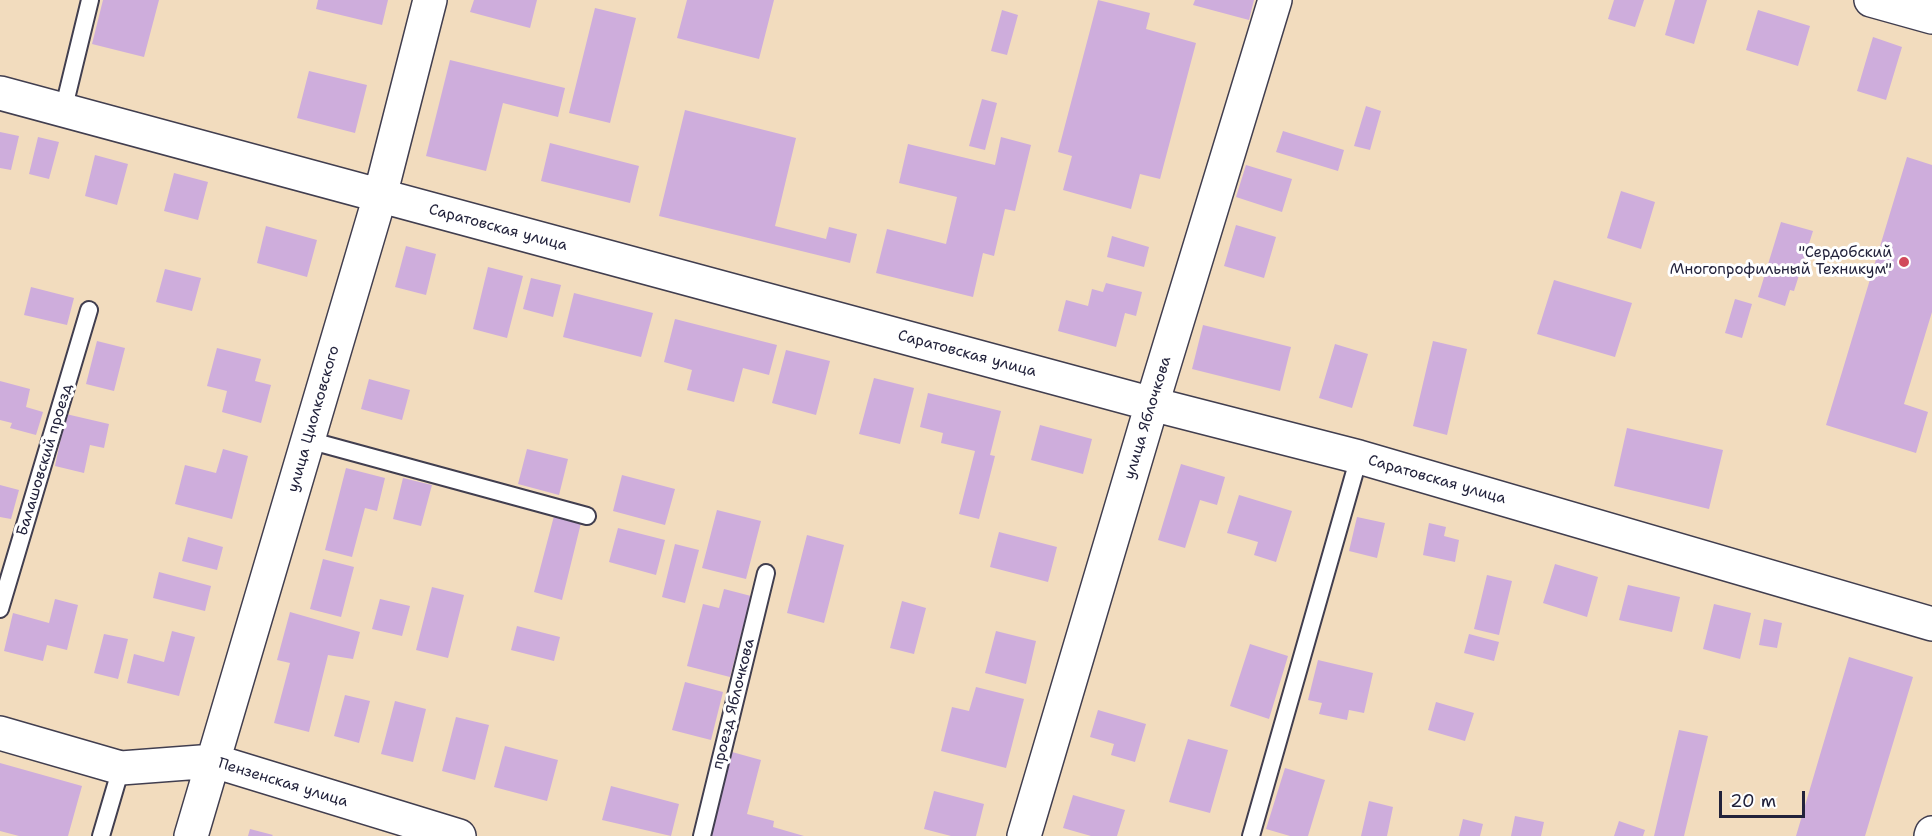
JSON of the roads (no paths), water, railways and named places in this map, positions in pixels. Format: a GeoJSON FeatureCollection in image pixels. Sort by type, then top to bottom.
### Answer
{"type":"FeatureCollection","features":[{"type":"Feature","properties":{"kind":"street","name":"улица Циолковского"},"geometry":{"type":"LineString","coordinates":[[191,836],[380,196],[429,0]]}},
{"type":"Feature","properties":{"kind":"street","name":"улица Яблочкова"},"geometry":{"type":"LineString","coordinates":[[1024,836],[1275,0]]}},
{"type":"Feature","properties":{"kind":"street"},"geometry":{"type":"LineString","coordinates":[[1871,0],[1932,17]]}},
{"type":"Feature","properties":{"kind":"street","name":"Саратовская улица"},"geometry":{"type":"LineString","coordinates":[[0,93],[1152,404],[1359,457],[1932,624]]}},
{"type":"Feature","properties":{"kind":"street","name":"Пензенская улица"},"geometry":{"type":"LineString","coordinates":[[0,733],[121,768],[214,761],[459,836]]}},
{"type":"Feature","properties":{"kind":"lane"},"geometry":{"type":"LineString","coordinates":[[63,111],[90,0]]}},
{"type":"Feature","properties":{"kind":"lane","name":"Балашовский проезд"},"geometry":{"type":"LineString","coordinates":[[0,609],[89,310]]}},
{"type":"Feature","properties":{"kind":"lane"},"geometry":{"type":"LineString","coordinates":[[308,440],[587,516]]}},
{"type":"Feature","properties":{"kind":"lane"},"geometry":{"type":"LineString","coordinates":[[1251,836],[1359,457]]}},
{"type":"Feature","properties":{"kind":"lane","name":"проезд Яблочкова"},"geometry":{"type":"LineString","coordinates":[[702,836],[766,573]]}},
{"type":"Feature","properties":{"kind":"lane"},"geometry":{"type":"LineString","coordinates":[[101,836],[121,768]]}},
{"type":"Feature","properties":{"kind":"place","name":"\"Сердобский Многопрофильный Техникум\""},"geometry":{"type":"Point","coordinates":[1904,262]}}]}
